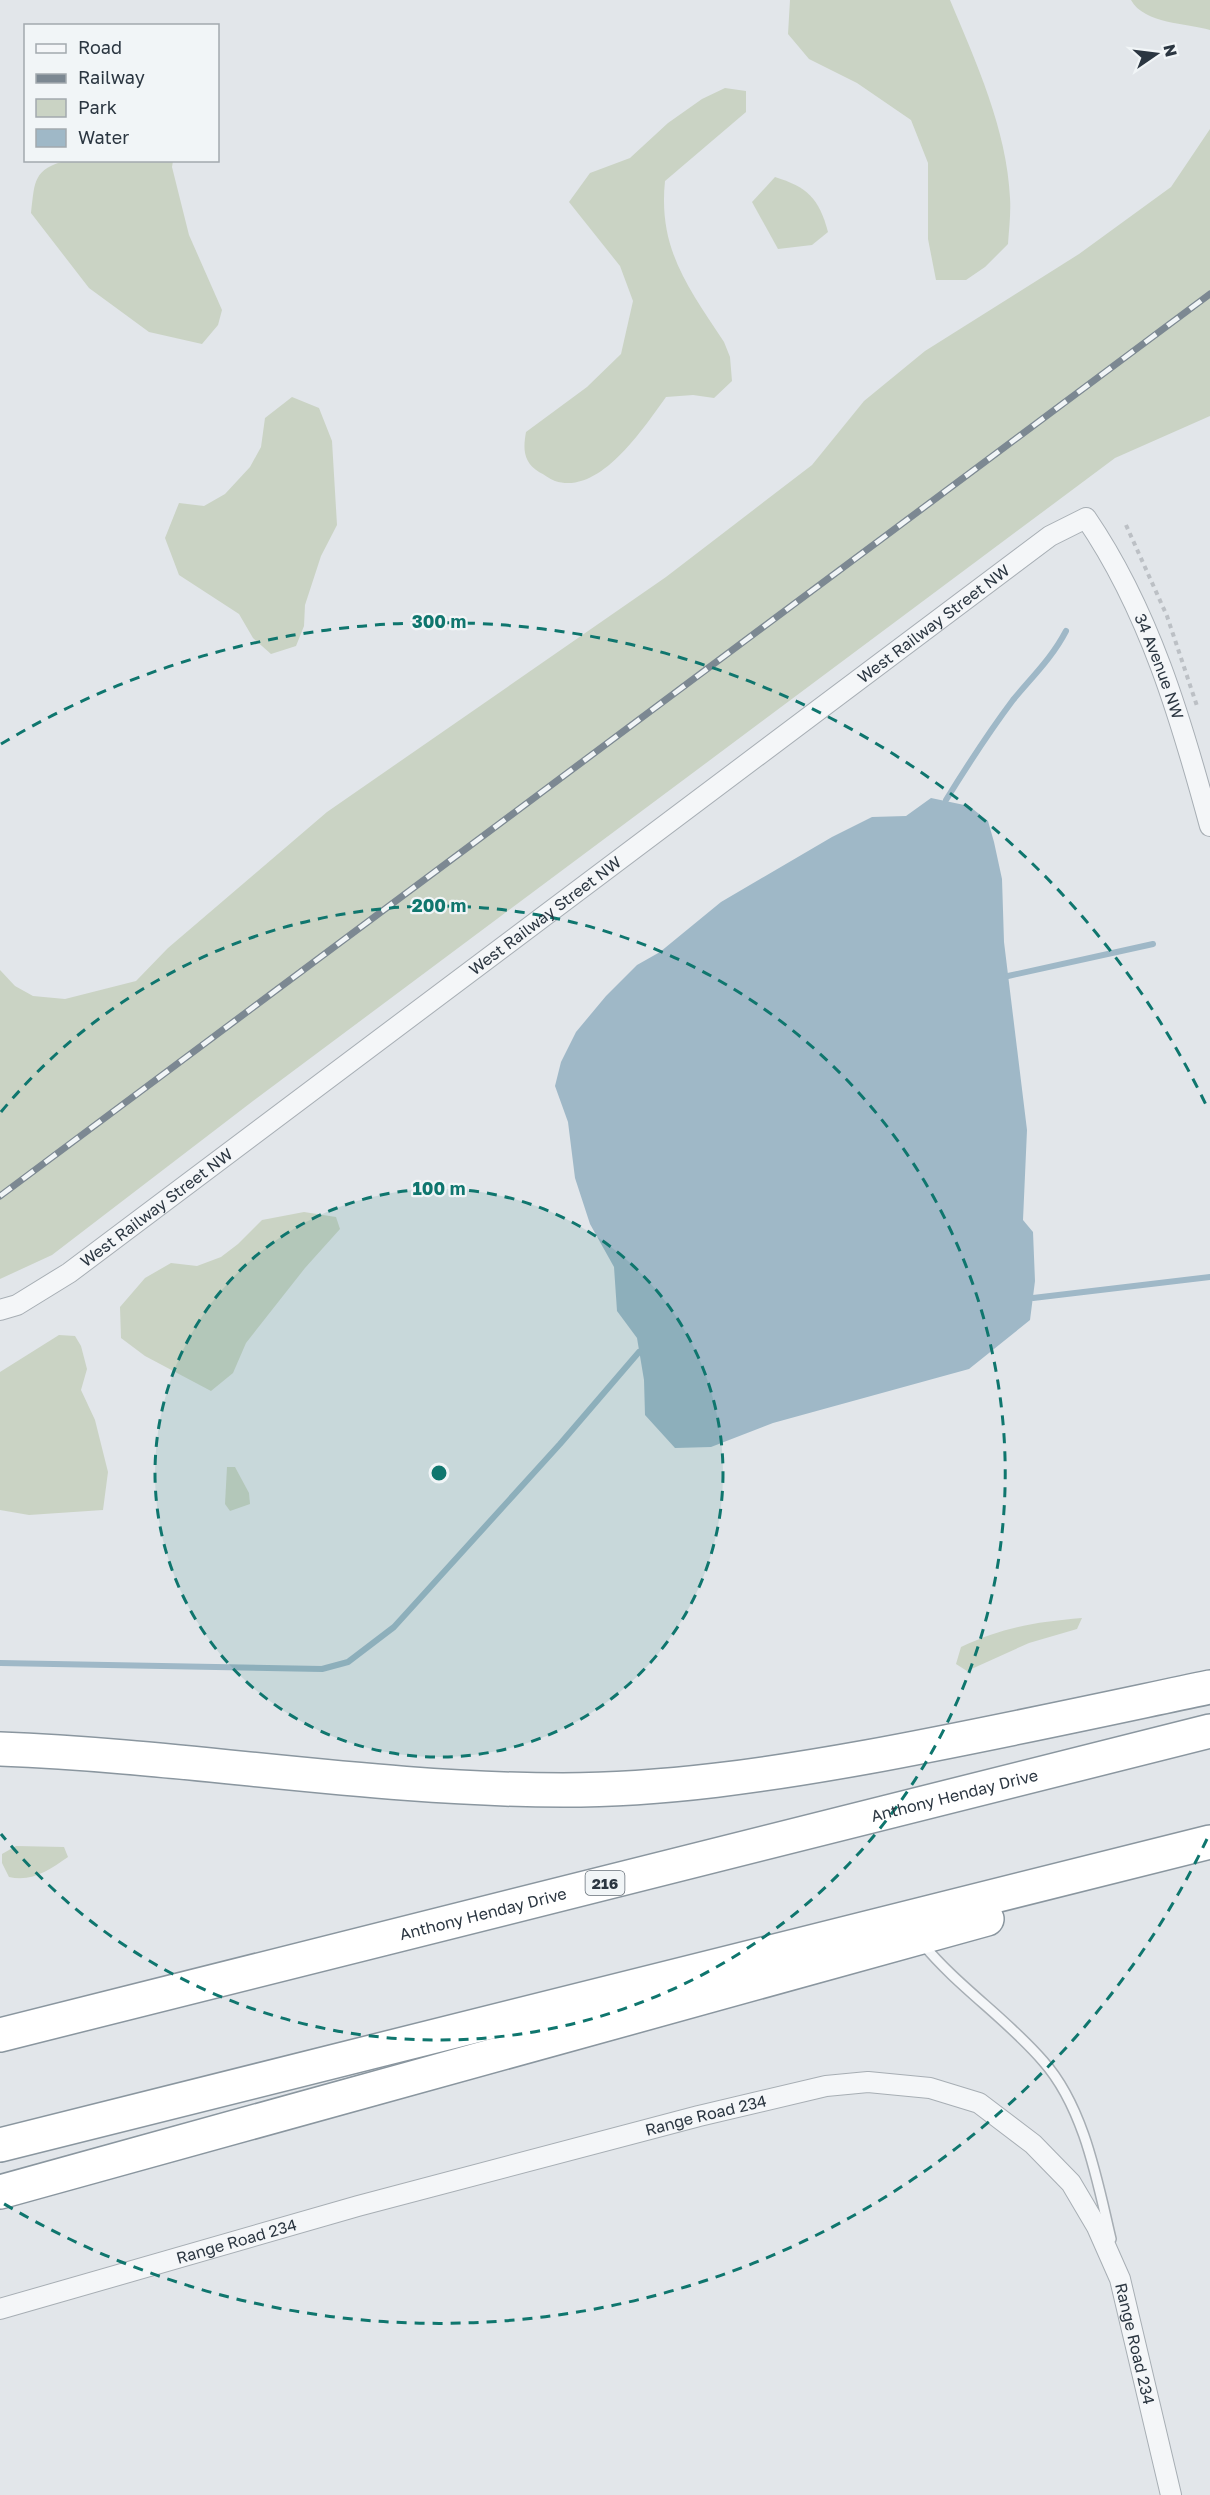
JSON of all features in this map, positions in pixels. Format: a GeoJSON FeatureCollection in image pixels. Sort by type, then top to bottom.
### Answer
{"type":"FeatureCollection","features":[{"type":"Feature","properties":{"kind":"highway"},"geometry":{"type":"LineString","coordinates":[[0,1749],[144,1759],[403,1785],[564,1791],[748,1778],[934,1745],[1210,1687]]}},
{"type":"Feature","properties":{"kind":"highway","name":"Anthony Henday Drive"},"geometry":{"type":"LineString","coordinates":[[0,2035],[1210,1731]]}},
{"type":"Feature","properties":{"kind":"highway"},"geometry":{"type":"LineString","coordinates":[[0,2145],[1210,1842]]}},
{"type":"Feature","properties":{"kind":"highway"},"geometry":{"type":"LineString","coordinates":[[0,2192],[974,1924],[1134,1861]]}},
{"type":"Feature","properties":{"kind":"street","name":"34 Avenue NW"},"geometry":{"type":"LineString","coordinates":[[1086,518],[1110,552],[1159,659],[1210,826]]}},
{"type":"Feature","properties":{"kind":"street","name":"West Railway Street NW"},"geometry":{"type":"LineString","coordinates":[[0,1310],[17,1305],[69,1273],[1041,543],[1086,518]]}},
{"type":"Feature","properties":{"kind":"street","name":"Range Road 234"},"geometry":{"type":"LineString","coordinates":[[0,2309],[358,2206],[688,2119],[826,2086],[868,2082],[930,2088],[979,2103],[1033,2144],[1071,2183],[1097,2227],[1120,2279],[1171,2495]]}},
{"type":"Feature","properties":{"kind":"lane"},"geometry":{"type":"LineString","coordinates":[[919,1939],[940,1965],[1044,2061],[1073,2108],[1093,2163],[1120,2279]]}},
{"type":"Feature","properties":{"kind":"path"},"geometry":{"type":"LineString","coordinates":[[1126,525],[1167,616],[1200,718]]}},
{"type":"Feature","properties":{"kind":"green space"},"geometry":{"type":"Polygon","coordinates":[[[790,0],[950,0],[980,72],[997,122],[1008,173],[1010,198],[1008,244],[985,267],[966,280],[936,280],[928,239],[928,163],[911,120],[857,83],[809,59],[788,34],[790,0]]]}},
{"type":"Feature","properties":{"kind":"green space"},"geometry":{"type":"Polygon","coordinates":[[[1131,0],[1210,0],[1210,30],[1156,18],[1137,8],[1131,0]]]}},
{"type":"Feature","properties":{"kind":"green space"},"geometry":{"type":"Polygon","coordinates":[[[725,88],[746,91],[746,112],[665,181],[664,205],[666,227],[678,266],[724,342],[730,357],[732,381],[714,398],[693,395],[666,397],[633,441],[604,469],[588,478],[572,483],[555,481],[539,472],[527,459],[525,455],[526,432],[587,387],[621,354],[633,301],[620,266],[569,202],[590,173],[630,158],[668,123],[702,99],[725,88]]]}},
{"type":"Feature","properties":{"kind":"green space"},"geometry":{"type":"Polygon","coordinates":[[[1210,129],[1210,416],[1115,458],[253,1101],[52,1255],[0,1279],[0,970],[15,986],[33,996],[65,999],[136,981],[168,948],[327,812],[666,577],[812,465],[864,401],[925,351],[1079,254],[1171,187],[1210,129]]]}},
{"type":"Feature","properties":{"kind":"green space"},"geometry":{"type":"Polygon","coordinates":[[[62,162],[173,162],[172,167],[189,235],[222,310],[218,325],[202,344],[149,332],[89,288],[31,213],[38,178],[42,172],[62,162]]]}},
{"type":"Feature","properties":{"kind":"green space"},"geometry":{"type":"Polygon","coordinates":[[[775,177],[796,185],[816,202],[828,232],[812,245],[778,249],[752,202],[775,177]]]}},
{"type":"Feature","properties":{"kind":"green space"},"geometry":{"type":"Polygon","coordinates":[[[292,397],[319,408],[332,441],[337,525],[321,556],[305,605],[304,626],[296,646],[271,654],[253,638],[239,614],[179,575],[165,538],[179,503],[204,506],[225,494],[250,467],[261,447],[265,418],[292,397]]]}},
{"type":"Feature","properties":{"kind":"green space"},"geometry":{"type":"Polygon","coordinates":[[[304,1212],[336,1217],[340,1229],[305,1268],[246,1343],[233,1373],[211,1391],[145,1356],[121,1338],[120,1307],[145,1278],[171,1263],[197,1266],[221,1257],[262,1220],[304,1212]]]}},
{"type":"Feature","properties":{"kind":"green space"},"geometry":{"type":"Polygon","coordinates":[[[59,1335],[75,1336],[81,1346],[87,1369],[81,1390],[95,1420],[108,1472],[103,1510],[29,1515],[0,1510],[0,1372],[59,1335]]]}},
{"type":"Feature","properties":{"kind":"green space"},"geometry":{"type":"Polygon","coordinates":[[[227,1467],[235,1467],[249,1493],[250,1504],[230,1511],[225,1504],[227,1467]]]}},
{"type":"Feature","properties":{"kind":"green space"},"geometry":{"type":"Polygon","coordinates":[[[1082,1618],[1077,1629],[1029,1643],[967,1671],[956,1664],[961,1647],[976,1640],[1006,1630],[1050,1621],[1082,1618]]]}},
{"type":"Feature","properties":{"kind":"green space"},"geometry":{"type":"Polygon","coordinates":[[[16,1846],[64,1847],[68,1857],[33,1876],[9,1877],[2,1863],[2,1854],[16,1846]]]}},
{"type":"Feature","properties":{"kind":"water"},"geometry":{"type":"Polygon","coordinates":[[[931,798],[969,806],[988,821],[1002,879],[1004,942],[1027,1130],[1023,1220],[1033,1232],[1035,1281],[1030,1320],[969,1369],[773,1423],[711,1447],[675,1448],[645,1415],[644,1380],[637,1338],[617,1311],[614,1267],[590,1224],[575,1178],[568,1122],[555,1086],[561,1062],[576,1032],[606,996],[637,965],[660,952],[721,902],[832,837],[872,817],[906,816],[931,798]]]}},
{"type":"Feature","properties":{"kind":"waterway"},"geometry":{"type":"LineString","coordinates":[[946,800],[995,724],[1048,659],[1066,631]]}},
{"type":"Feature","properties":{"kind":"waterway"},"geometry":{"type":"LineString","coordinates":[[1008,976],[1153,944]]}},
{"type":"Feature","properties":{"kind":"waterway"},"geometry":{"type":"LineString","coordinates":[[1033,1298],[1210,1277]]}},
{"type":"Feature","properties":{"kind":"waterway"},"geometry":{"type":"LineString","coordinates":[[0,1663],[322,1669],[348,1662],[394,1627],[560,1444],[639,1352]]}},
{"type":"Feature","properties":{"kind":"railway"},"geometry":{"type":"LineString","coordinates":[[0,1196],[1210,294]]}}]}
